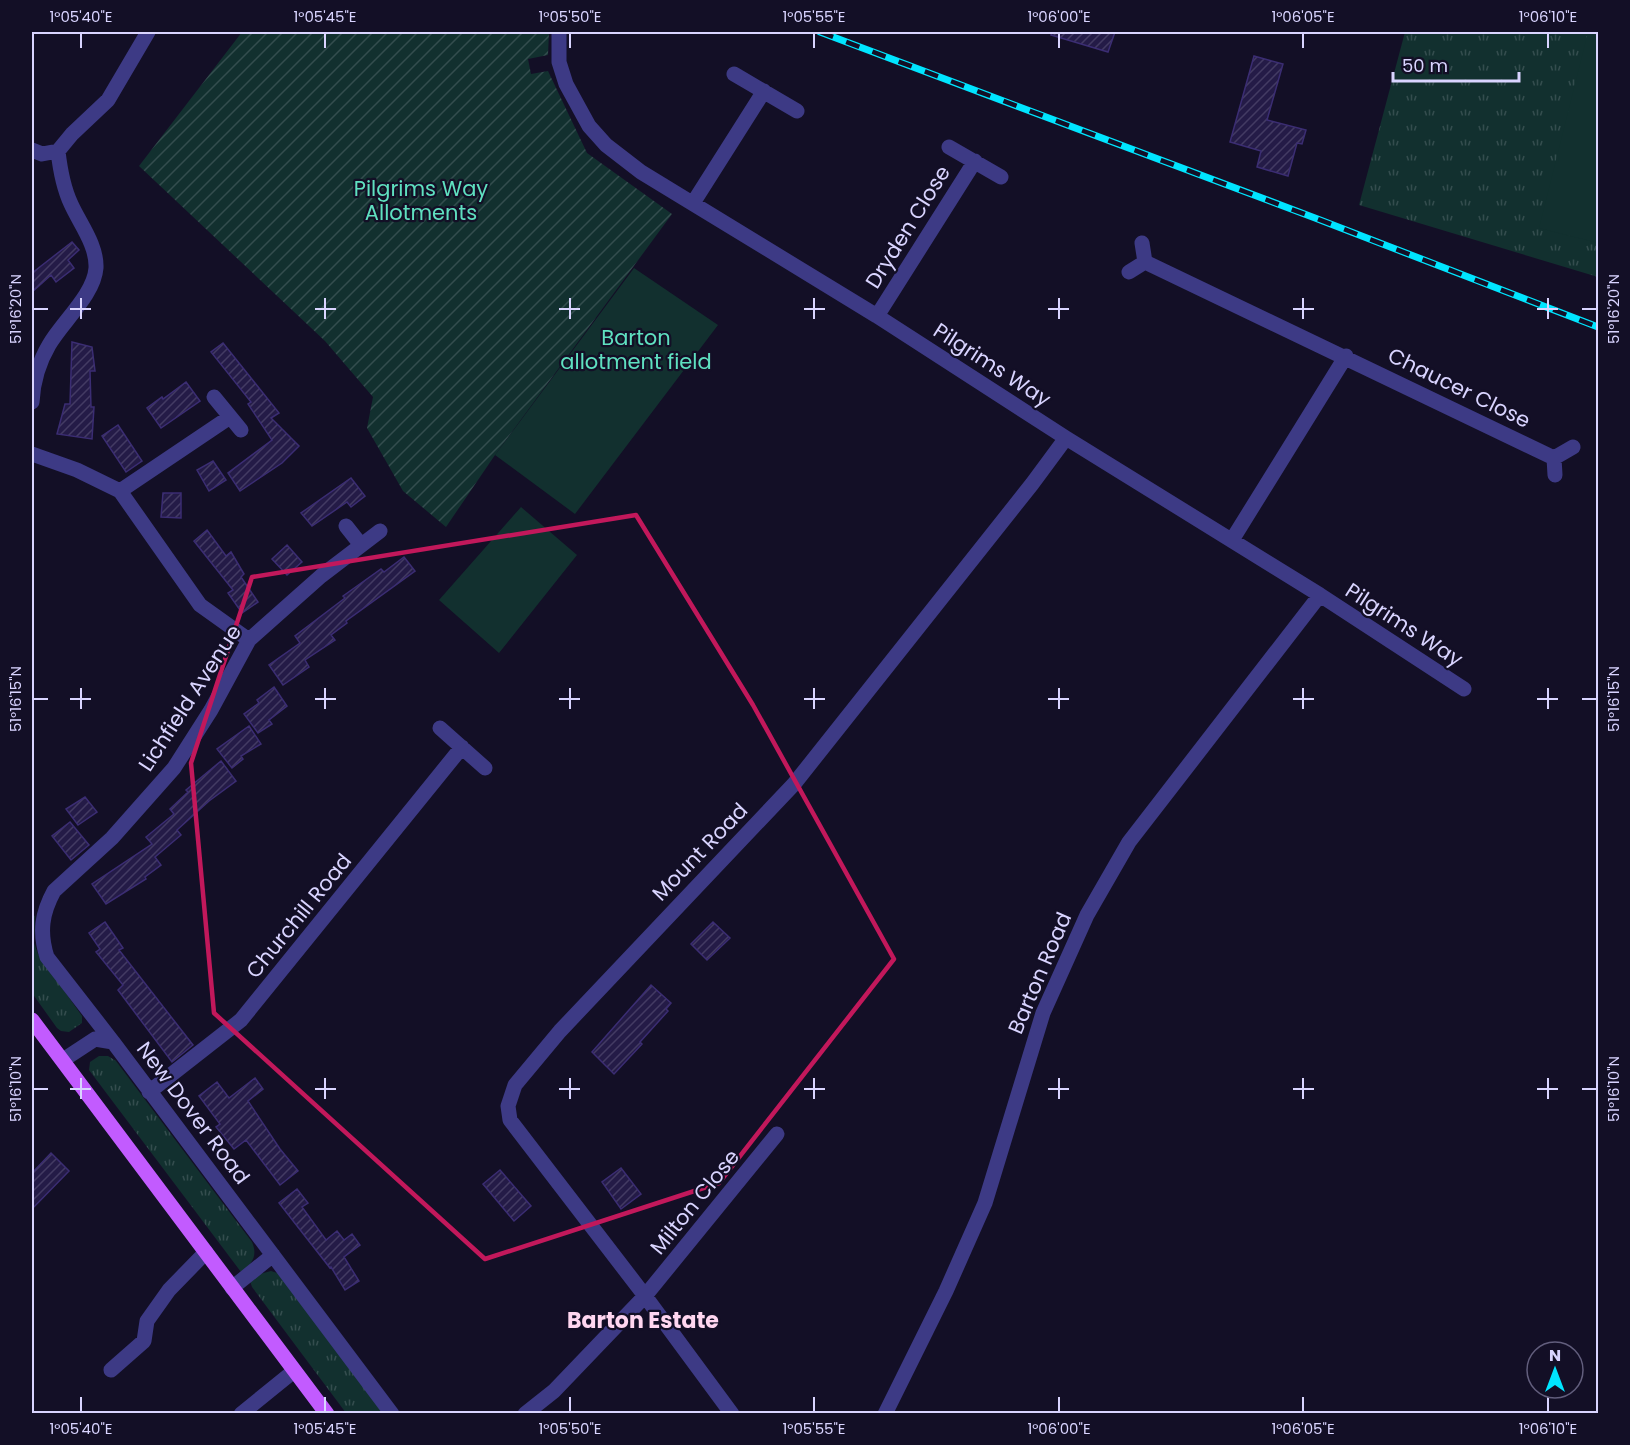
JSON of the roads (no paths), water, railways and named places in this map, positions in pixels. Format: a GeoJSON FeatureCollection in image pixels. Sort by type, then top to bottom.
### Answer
{"type":"FeatureCollection","features":[{"type":"Feature","properties":{"kind":"main road"},"geometry":{"type":"LineString","coordinates":[[32,1020],[327,1413]]}},
{"type":"Feature","properties":{"kind":"street"},"geometry":{"type":"LineString","coordinates":[[32,150],[42,154],[58,151],[108,100],[148,32]]}},
{"type":"Feature","properties":{"kind":"street","name":"Pilgrims Way"},"geometry":{"type":"LineString","coordinates":[[559,32],[559,62],[566,84],[589,126],[606,145],[641,171],[877,316],[1066,438],[1320,595],[1464,689]]}},
{"type":"Feature","properties":{"kind":"street"},"geometry":{"type":"LineString","coordinates":[[734,74],[797,111]]}},
{"type":"Feature","properties":{"kind":"street"},"geometry":{"type":"LineString","coordinates":[[693,203],[764,91]]}},
{"type":"Feature","properties":{"kind":"street","name":"Dryden Close"},"geometry":{"type":"LineString","coordinates":[[950,147],[1001,177]]}},
{"type":"Feature","properties":{"kind":"street"},"geometry":{"type":"LineString","coordinates":[[32,402],[32,385],[48,346],[91,287],[96,269],[94,252],[70,203],[61,174],[58,151]]}},
{"type":"Feature","properties":{"kind":"street","name":"Dryden Close"},"geometry":{"type":"LineString","coordinates":[[877,316],[975,161]]}},
{"type":"Feature","properties":{"kind":"street"},"geometry":{"type":"LineString","coordinates":[[1129,272],[1145,262],[1142,243]]}},
{"type":"Feature","properties":{"kind":"street","name":"Chaucer Close"},"geometry":{"type":"LineString","coordinates":[[1145,262],[1346,356],[1554,458]]}},
{"type":"Feature","properties":{"kind":"street"},"geometry":{"type":"LineString","coordinates":[[1232,540],[1346,356]]}},
{"type":"Feature","properties":{"kind":"street"},"geometry":{"type":"LineString","coordinates":[[214,397],[241,430]]}},
{"type":"Feature","properties":{"kind":"street"},"geometry":{"type":"LineString","coordinates":[[120,491],[230,417]]}},
{"type":"Feature","properties":{"kind":"street","name":"Mount Road"},"geometry":{"type":"LineString","coordinates":[[645,1296],[510,1120],[508,1106],[515,1085],[560,1031],[794,784],[1066,438]]}},
{"type":"Feature","properties":{"kind":"street"},"geometry":{"type":"LineString","coordinates":[[1555,476],[1554,458],[1573,447]]}},
{"type":"Feature","properties":{"kind":"street"},"geometry":{"type":"LineString","coordinates":[[32,454],[77,470],[120,491],[200,605],[249,640]]}},
{"type":"Feature","properties":{"kind":"street"},"geometry":{"type":"LineString","coordinates":[[346,526],[362,545]]}},
{"type":"Feature","properties":{"kind":"street","name":"Lichfield Avenue"},"geometry":{"type":"LineString","coordinates":[[113,1042],[47,957],[42,942],[42,928],[43,913],[48,902],[54,891],[112,838],[174,768],[211,710],[249,640],[321,576],[380,531]]}},
{"type":"Feature","properties":{"kind":"street","name":"Barton Road"},"geometry":{"type":"LineString","coordinates":[[885,1413],[946,1291],[985,1203],[1043,1014],[1087,915],[1129,842],[1320,595]]}},
{"type":"Feature","properties":{"kind":"street"},"geometry":{"type":"LineString","coordinates":[[440,728],[485,768]]}},
{"type":"Feature","properties":{"kind":"street","name":"Churchill Road"},"geometry":{"type":"LineString","coordinates":[[149,1092],[241,1020],[462,747]]}},
{"type":"Feature","properties":{"kind":"street","name":"Lichfield Avenue"},"geometry":{"type":"LineString","coordinates":[[85,1008],[95,1039]]}},
{"type":"Feature","properties":{"kind":"street"},"geometry":{"type":"LineString","coordinates":[[63,1060],[95,1039]]}},
{"type":"Feature","properties":{"kind":"street","name":"New Dover Road"},"geometry":{"type":"LineString","coordinates":[[95,1039],[113,1042],[392,1413]]}},
{"type":"Feature","properties":{"kind":"street","name":"Milton Close"},"geometry":{"type":"LineString","coordinates":[[645,1296],[777,1134]]}},
{"type":"Feature","properties":{"kind":"street"},"geometry":{"type":"LineString","coordinates":[[111,1371],[144,1341],[147,1321],[169,1290],[206,1252]]}},
{"type":"Feature","properties":{"kind":"street"},"geometry":{"type":"LineString","coordinates":[[232,1288],[273,1255]]}},
{"type":"Feature","properties":{"kind":"street"},"geometry":{"type":"LineString","coordinates":[[525,1413],[554,1391],[645,1296],[732,1413]]}},
{"type":"Feature","properties":{"kind":"street"},"geometry":{"type":"LineString","coordinates":[[241,1413],[294,1371]]}},
{"type":"Feature","properties":{"kind":"railway"},"geometry":{"type":"LineString","coordinates":[[820,32],[1598,327]]}},
{"type":"Feature","properties":{"kind":"district","name":"Barton Estate"},"geometry":{"type":"Point","coordinates":[643,1320]}},
{"type":"Feature","properties":{"kind":"park label","name":"Pilgrims Way Allotments"},"geometry":{"type":"Point","coordinates":[421,201]}},
{"type":"Feature","properties":{"kind":"park label","name":"Barton allotment field"},"geometry":{"type":"Point","coordinates":[636,350]}}]}
